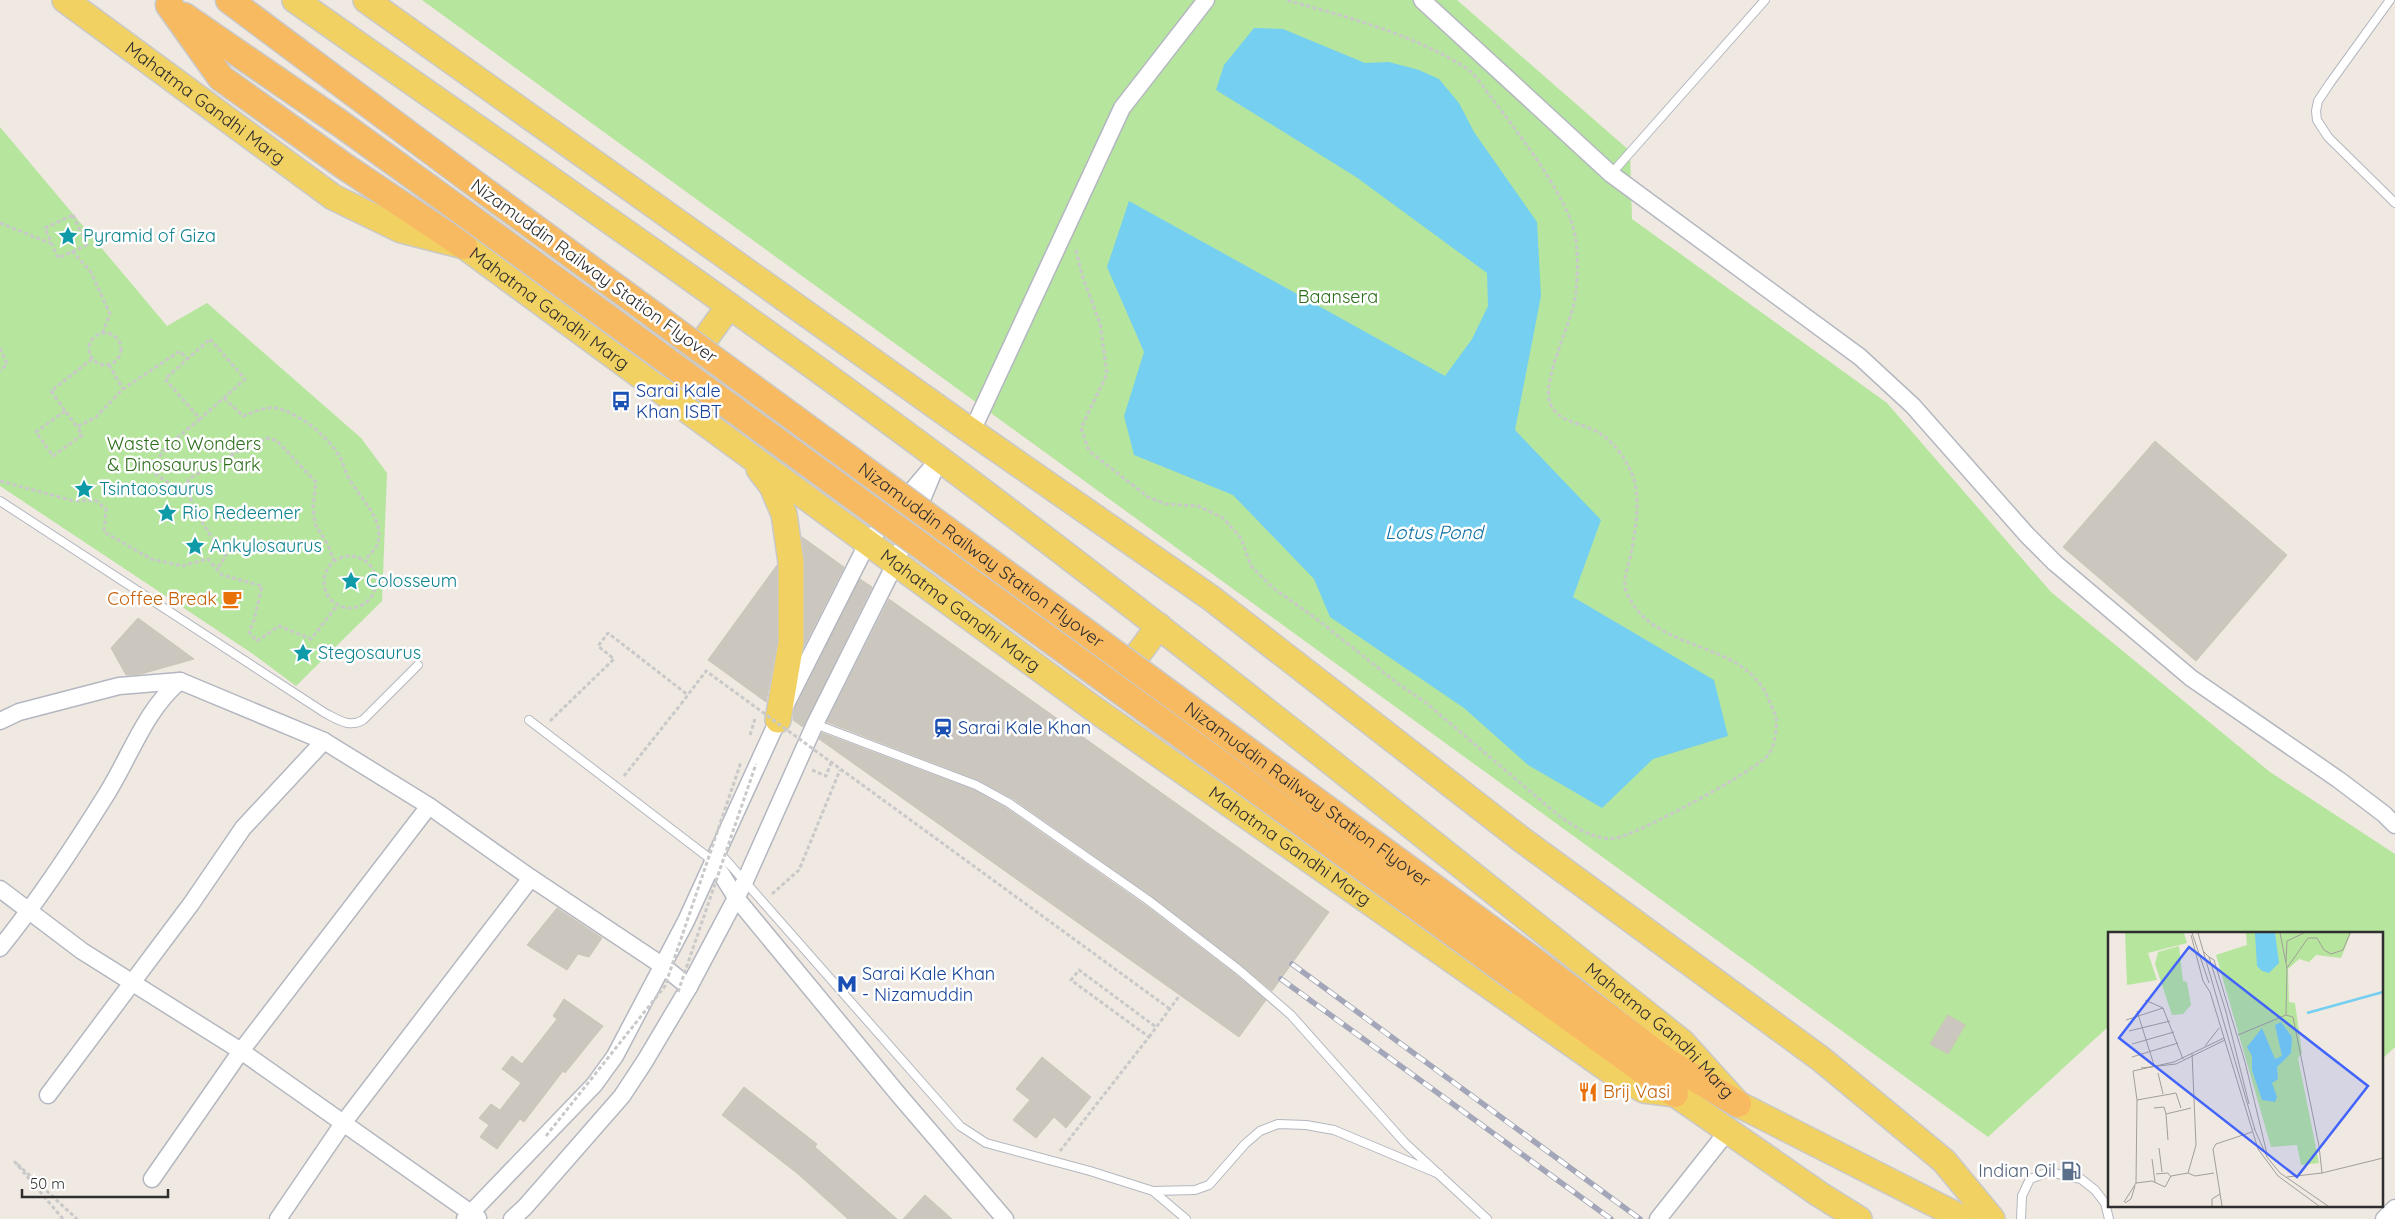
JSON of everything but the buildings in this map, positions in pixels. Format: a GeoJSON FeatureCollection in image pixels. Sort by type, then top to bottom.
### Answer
{"type":"FeatureCollection","features":[{"type":"Feature","properties":{"kind":"highway","name":"Nizamuddin Railway Station Flyover"},"geometry":{"type":"LineString","coordinates":[[229,0],[1043,602],[1537,962],[1668,1062],[1738,1104]]}},
{"type":"Feature","properties":{"kind":"highway"},"geometry":{"type":"LineString","coordinates":[[165,2],[221,78],[344,166],[464,246]]}},
{"type":"Feature","properties":{"kind":"highway","name":"Nizamuddin Railway Station Flyover"},"geometry":{"type":"LineString","coordinates":[[165,2],[341,124],[1675,1094]]}},
{"type":"Feature","properties":{"kind":"main road","name":"Mahatma Gandhi Marg"},"geometry":{"type":"LineString","coordinates":[[65,0],[333,197],[401,230],[464,246],[1097,711],[1612,1072],[1644,1090],[1675,1094],[1727,1132],[1859,1219]]}},
{"type":"Feature","properties":{"kind":"main road","name":"Mahatma Gandhi Marg"},"geometry":{"type":"LineString","coordinates":[[294,0],[729,306],[939,458],[1159,626],[1682,1042],[1738,1104],[1964,1219]]}},
{"type":"Feature","properties":{"kind":"main road"},"geometry":{"type":"LineString","coordinates":[[366,0],[972,431],[1211,598],[1521,839],[1821,1059],[1944,1161],[1992,1219]]}},
{"type":"Feature","properties":{"kind":"main road"},"geometry":{"type":"LineString","coordinates":[[665,393],[729,306]]}},
{"type":"Feature","properties":{"kind":"main road"},"geometry":{"type":"LineString","coordinates":[[746,453],[772,486],[784,514],[791,562],[791,643],[778,720]]}},
{"type":"Feature","properties":{"kind":"main road"},"geometry":{"type":"LineString","coordinates":[[1097,711],[1159,626]]}},
{"type":"Feature","properties":{"kind":"street"},"geometry":{"type":"LineString","coordinates":[[972,431],[1122,108],[1206,0]]}},
{"type":"Feature","properties":{"kind":"street"},"geometry":{"type":"LineString","coordinates":[[1422,0],[1612,174],[1860,357],[1913,406],[2055,563],[2191,678],[2339,780],[2384,814],[2395,825]]}},
{"type":"Feature","properties":{"kind":"street"},"geometry":{"type":"LineString","coordinates":[[0,889],[82,951],[241,1051],[344,1122],[471,1217],[594,1085],[615,1056],[686,921],[778,720],[868,542],[939,458]]}},
{"type":"Feature","properties":{"kind":"street"},"geometry":{"type":"LineString","coordinates":[[512,1219],[525,1207],[622,1096],[645,1061],[683,989],[736,899],[815,724],[896,562],[939,458]]}},
{"type":"Feature","properties":{"kind":"street"},"geometry":{"type":"LineString","coordinates":[[0,948],[30,911],[107,794],[164,694],[180,681]]}},
{"type":"Feature","properties":{"kind":"street"},"geometry":{"type":"LineString","coordinates":[[0,721],[19,712],[119,686],[180,681],[324,741],[429,806],[531,878],[663,966],[683,989]]}},
{"type":"Feature","properties":{"kind":"street"},"geometry":{"type":"LineString","coordinates":[[48,1095],[191,904],[243,828],[324,741]]}},
{"type":"Feature","properties":{"kind":"street"},"geometry":{"type":"LineString","coordinates":[[152,1179],[241,1051],[429,806]]}},
{"type":"Feature","properties":{"kind":"street"},"geometry":{"type":"LineString","coordinates":[[715,856],[736,899],[1005,1219]]}},
{"type":"Feature","properties":{"kind":"street"},"geometry":{"type":"LineString","coordinates":[[278,1219],[344,1122],[531,878]]}},
{"type":"Feature","properties":{"kind":"street"},"geometry":{"type":"LineString","coordinates":[[1658,1219],[1727,1132]]}},
{"type":"Feature","properties":{"kind":"street"},"geometry":{"type":"LineString","coordinates":[[2384,1219],[2395,1208]]}},
{"type":"Feature","properties":{"kind":"lane"},"geometry":{"type":"LineString","coordinates":[[1612,174],[1765,0]]}},
{"type":"Feature","properties":{"kind":"lane"},"geometry":{"type":"LineString","coordinates":[[2390,0],[2318,101],[2316,111],[2317,120],[2328,138],[2395,203]]}},
{"type":"Feature","properties":{"kind":"lane"},"geometry":{"type":"LineString","coordinates":[[0,500],[325,713],[347,724],[356,724],[363,720],[418,665]]}},
{"type":"Feature","properties":{"kind":"lane"},"geometry":{"type":"LineString","coordinates":[[529,720],[616,786],[715,856],[745,881],[960,1126],[986,1144],[1153,1191],[1195,1190],[1210,1185],[1245,1144],[1260,1131],[1278,1124],[1306,1125],[1334,1130],[1439,1174]]}},
{"type":"Feature","properties":{"kind":"lane"},"geometry":{"type":"LineString","coordinates":[[815,724],[976,785],[1009,803],[1148,900],[1239,970],[1290,1015],[1405,1142],[1487,1219]]}},
{"type":"Feature","properties":{"kind":"lane"},"geometry":{"type":"LineString","coordinates":[[2021,1219],[2022,1196],[2030,1179],[2049,1172],[2081,1179],[2096,1190],[2104,1203],[2109,1219]]}},
{"type":"Feature","properties":{"kind":"lane"},"geometry":{"type":"LineString","coordinates":[[1153,1191],[1186,1219]]}},
{"type":"Feature","properties":{"kind":"path"},"geometry":{"type":"LineString","coordinates":[[1059,242],[1075,244],[1082,275],[1100,323],[1107,374],[1081,428],[1089,451],[1148,497],[1166,504],[1198,506],[1223,518],[1241,538],[1251,566],[1272,587],[1318,620],[1397,683],[1425,702],[1558,815],[1581,832],[1615,839],[1657,821],[1737,777],[1768,756],[1774,744],[1776,719],[1766,693],[1750,671],[1715,652],[1685,643],[1639,614],[1624,588],[1636,513],[1634,483],[1617,448],[1599,433],[1560,417],[1550,402],[1551,375],[1576,295],[1576,259],[1572,224],[1557,192],[1470,71],[1438,52],[1404,38],[1345,17],[1286,0]]}},
{"type":"Feature","properties":{"kind":"path"},"geometry":{"type":"LineString","coordinates":[[73,215],[87,245],[58,258],[52,244],[45,228],[73,215]]}},
{"type":"Feature","properties":{"kind":"path"},"geometry":{"type":"LineString","coordinates":[[0,223],[52,244]]}},
{"type":"Feature","properties":{"kind":"path"},"geometry":{"type":"LineString","coordinates":[[72,252],[91,272],[110,314],[102,334],[92,341],[90,353],[92,359],[103,365],[109,365],[120,358],[121,346],[114,336],[102,334]]}},
{"type":"Feature","properties":{"kind":"path"},"geometry":{"type":"LineString","coordinates":[[200,419],[165,379],[210,339],[246,379],[200,419],[167,446],[150,470],[179,494],[190,478],[259,441],[268,438],[277,441],[316,482],[313,506],[315,524],[328,544],[334,561]]}},
{"type":"Feature","properties":{"kind":"path"},"geometry":{"type":"LineString","coordinates":[[0,348],[7,364],[0,371]]}},
{"type":"Feature","properties":{"kind":"path"},"geometry":{"type":"LineString","coordinates":[[77,427],[96,417],[123,389],[180,351],[187,359]]}},
{"type":"Feature","properties":{"kind":"path"},"geometry":{"type":"LineString","coordinates":[[65,411],[36,432],[53,456],[82,435],[51,391],[92,359]]}},
{"type":"Feature","properties":{"kind":"path"},"geometry":{"type":"LineString","coordinates":[[109,365],[123,389]]}},
{"type":"Feature","properties":{"kind":"path"},"geometry":{"type":"LineString","coordinates":[[224,398],[243,416],[259,410],[275,408],[313,428],[327,440],[340,458],[350,481],[371,509],[378,526],[377,545],[365,560]]}},
{"type":"Feature","properties":{"kind":"path"},"geometry":{"type":"LineString","coordinates":[[0,481],[74,501],[95,500],[106,508],[104,532],[151,559],[182,566],[208,559],[222,575],[262,586],[254,620],[248,632],[257,641],[279,626],[311,639],[337,606]]}},
{"type":"Feature","properties":{"kind":"path"},"geometry":{"type":"LineString","coordinates":[[185,486],[207,530],[226,556],[217,570]]}},
{"type":"Feature","properties":{"kind":"path"},"geometry":{"type":"LineString","coordinates":[[349,556],[365,560],[375,572],[376,588],[368,602],[353,609],[337,606],[326,593],[324,576],[334,561],[349,556]]}},
{"type":"Feature","properties":{"kind":"path"},"geometry":{"type":"LineString","coordinates":[[541,730],[614,659],[598,646],[608,634],[688,695]]}},
{"type":"Feature","properties":{"kind":"path"},"geometry":{"type":"LineString","coordinates":[[616,786],[706,671],[1170,1009]]}},
{"type":"Feature","properties":{"kind":"path"},"geometry":{"type":"LineString","coordinates":[[546,1136],[665,986],[741,762]]}},
{"type":"Feature","properties":{"kind":"path"},"geometry":{"type":"LineString","coordinates":[[826,776],[831,763]]}},
{"type":"Feature","properties":{"kind":"path"},"geometry":{"type":"LineString","coordinates":[[683,989],[700,928],[756,764]]}},
{"type":"Feature","properties":{"kind":"path"},"geometry":{"type":"LineString","coordinates":[[763,901],[799,870],[840,770]]}},
{"type":"Feature","properties":{"kind":"path"},"geometry":{"type":"LineString","coordinates":[[1149,1037],[1071,980],[1079,970],[1156,1026]]}},
{"type":"Feature","properties":{"kind":"path"},"geometry":{"type":"LineString","coordinates":[[1051,1162],[1180,995]]}},
{"type":"Feature","properties":{"kind":"path"},"geometry":{"type":"LineString","coordinates":[[63,1219],[15,1162],[77,1219]]}},
{"type":"Feature","properties":{"kind":"green space","name":"Baansera"},"geometry":{"type":"Polygon","coordinates":[[[422,0],[1457,0],[1630,151],[1632,219],[1887,403],[2051,592],[2270,772],[2395,854],[2395,1047],[2382,1059],[2382,932],[2108,932],[2108,1027],[1988,1137],[422,0]]]}},
{"type":"Feature","properties":{"kind":"green space","name":"Waste to Wonders & Dinosaurus Park"},"geometry":{"type":"Polygon","coordinates":[[[0,127],[167,326],[207,303],[361,438],[387,473],[382,601],[296,686],[253,654],[0,486],[0,127]]]}},
{"type":"Feature","properties":{"kind":"water","name":"Lotus Pond"},"geometry":{"type":"Polygon","coordinates":[[[1254,28],[1283,29],[1365,63],[1389,62],[1419,70],[1439,79],[1459,103],[1474,132],[1537,222],[1541,296],[1515,430],[1601,520],[1573,597],[1714,680],[1728,736],[1653,759],[1602,808],[1528,765],[1464,708],[1330,617],[1314,579],[1233,495],[1134,455],[1124,416],[1144,352],[1107,267],[1129,201],[1445,376],[1472,339],[1488,306],[1487,273],[1356,177],[1216,90],[1224,65],[1254,28]]]}},
{"type":"Feature","properties":{"kind":"railway"},"geometry":{"type":"LineString","coordinates":[[1292,964],[1640,1219]]}},
{"type":"Feature","properties":{"kind":"railway"},"geometry":{"type":"LineString","coordinates":[[1281,979],[1611,1219]]}},
{"type":"Feature","properties":{"kind":"place","name":"Pyramid of Giza"},"geometry":{"type":"Point","coordinates":[68,236]}},
{"type":"Feature","properties":{"kind":"place","name":"Sarai Kale Khan ISBT"},"geometry":{"type":"Point","coordinates":[621,401]}},
{"type":"Feature","properties":{"kind":"place","name":"Tsintaosaurus"},"geometry":{"type":"Point","coordinates":[84,489]}},
{"type":"Feature","properties":{"kind":"place","name":"Rio Redeemer"},"geometry":{"type":"Point","coordinates":[167,513]}},
{"type":"Feature","properties":{"kind":"place","name":"Ankylosaurus"},"geometry":{"type":"Point","coordinates":[195,546]}},
{"type":"Feature","properties":{"kind":"place","name":"Colosseum"},"geometry":{"type":"Point","coordinates":[351,581]}},
{"type":"Feature","properties":{"kind":"place","name":"Coffee Break"},"geometry":{"type":"Point","coordinates":[232,599]}},
{"type":"Feature","properties":{"kind":"place","name":"Stegosaurus"},"geometry":{"type":"Point","coordinates":[303,653]}},
{"type":"Feature","properties":{"kind":"place","name":"Sarai Kale Khan"},"geometry":{"type":"Point","coordinates":[943,728]}},
{"type":"Feature","properties":{"kind":"place","name":"Sarai Kale Khan - Nizamuddin"},"geometry":{"type":"Point","coordinates":[847,984]}},
{"type":"Feature","properties":{"kind":"place","name":"Brij Vasi"},"geometry":{"type":"Point","coordinates":[1588,1092]}},
{"type":"Feature","properties":{"kind":"place","name":"Indian Oil"},"geometry":{"type":"Point","coordinates":[2071,1171]}}]}
